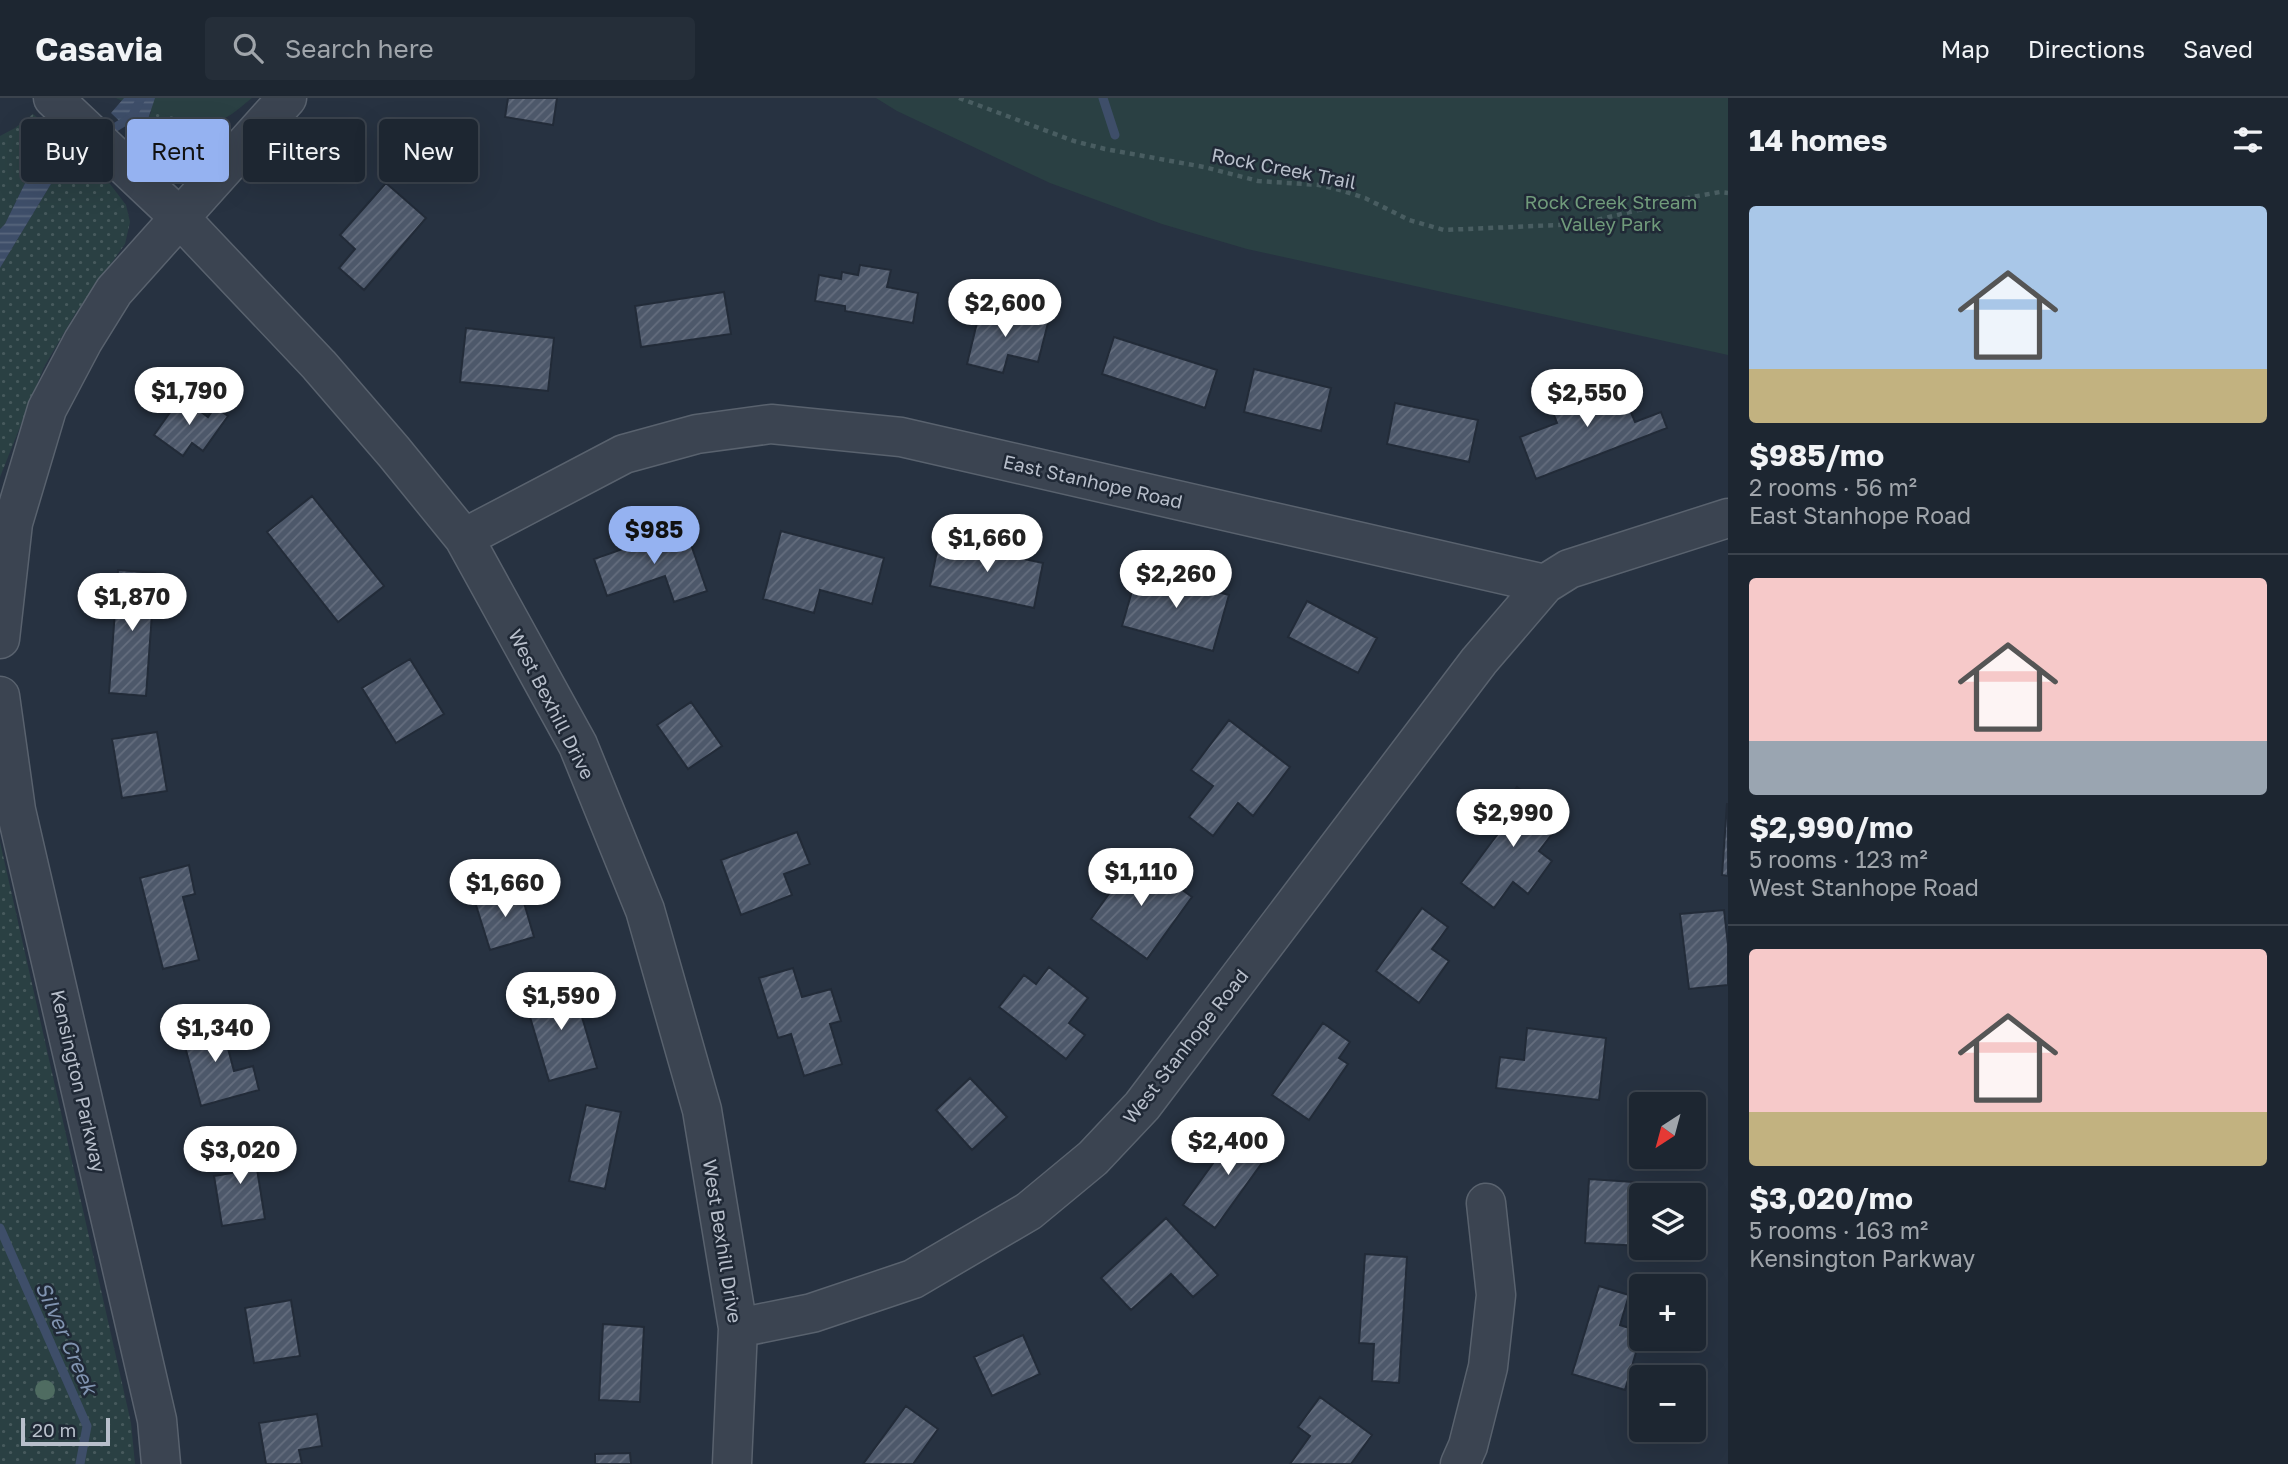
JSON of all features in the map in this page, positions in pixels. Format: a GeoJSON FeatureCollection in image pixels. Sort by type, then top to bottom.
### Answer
{"type":"FeatureCollection","features":[{"type":"Feature","properties":{"kind":"street"},"geometry":{"type":"LineString","coordinates":[[0,639],[13,523],[47,409],[83,341],[114,291],[287,98]]}},
{"type":"Feature","properties":{"kind":"street","name":"West Bexhill Drive"},"geometry":{"type":"LineString","coordinates":[[64,108],[179,217],[319,365],[464,538],[578,745],[645,910],[702,1111],[738,1328],[733,1464]]}},
{"type":"Feature","properties":{"kind":"street","name":"East Stanhope Road"},"geometry":{"type":"LineString","coordinates":[[464,538],[624,454],[697,434],[771,424],[901,437],[1545,584]]}},
{"type":"Feature","properties":{"kind":"street"},"geometry":{"type":"LineString","coordinates":[[1545,584],[1569,569],[1728,518]]}},
{"type":"Feature","properties":{"kind":"street","name":"West Stanhope Road"},"geometry":{"type":"LineString","coordinates":[[738,1328],[812,1313],[913,1279],[1029,1211],[1093,1158],[1142,1106],[1479,661],[1545,584]]}},
{"type":"Feature","properties":{"kind":"street","name":"Kensington Parkway"},"geometry":{"type":"LineString","coordinates":[[0,696],[16,810],[157,1420],[161,1464]]}},
{"type":"Feature","properties":{"kind":"street"},"geometry":{"type":"LineString","coordinates":[[1460,1464],[1468,1446],[1488,1367],[1496,1295],[1486,1203]]}},
{"type":"Feature","properties":{"kind":"path","name":"Rock Creek Trail"},"geometry":{"type":"LineString","coordinates":[[959,98],[1073,141],[1204,167],[1258,181],[1319,185],[1340,190],[1365,198],[1409,220],[1444,230],[1580,224],[1692,197],[1728,193]]}},
{"type":"Feature","properties":{"kind":"green space"},"geometry":{"type":"Polygon","coordinates":[[[116,98],[252,98],[225,118],[220,119],[186,119],[116,98]]]}},
{"type":"Feature","properties":{"kind":"green space"},"geometry":{"type":"Polygon","coordinates":[[[242,98],[223,119],[148,119],[156,101],[242,98]]]}},
{"type":"Feature","properties":{"kind":"green space","name":"Rock Creek Stream Valley Park"},"geometry":{"type":"Polygon","coordinates":[[[876,98],[1728,98],[1728,355],[1247,249],[1162,224],[1050,183],[897,111],[876,98]]]}},
{"type":"Feature","properties":{"kind":"green space"},"geometry":{"type":"Polygon","coordinates":[[[33,114],[39,119],[27,119],[33,114]]]}},
{"type":"Feature","properties":{"kind":"green space"},"geometry":{"type":"Polygon","coordinates":[[[21,123],[21,182],[26,182],[0,229],[0,136],[21,123]]]}},
{"type":"Feature","properties":{"kind":"green space"},"geometry":{"type":"Polygon","coordinates":[[[52,182],[109,182],[126,205],[130,222],[125,244],[75,314],[44,367],[0,477],[0,268],[52,182]]]}},
{"type":"Feature","properties":{"kind":"green space"},"geometry":{"type":"Polygon","coordinates":[[[0,842],[131,1423],[135,1464],[0,1464],[0,842]]]}},
{"type":"Feature","properties":{"kind":"water"},"geometry":{"type":"Polygon","coordinates":[[[124,98],[155,98],[148,119],[127,119],[127,128],[111,113],[124,98]]]}},
{"type":"Feature","properties":{"kind":"water"},"geometry":{"type":"Polygon","coordinates":[[[26,182],[52,182],[0,268],[0,229],[26,182]]]}},
{"type":"Feature","properties":{"kind":"building"},"geometry":{"type":"Polygon","coordinates":[[[508,98],[557,98],[553,125],[505,117],[508,98]]]}},
{"type":"Feature","properties":{"kind":"building"},"geometry":{"type":"Polygon","coordinates":[[[386,183],[426,218],[364,290],[339,268],[355,249],[340,235],[386,183]]]}},
{"type":"Feature","properties":{"kind":"building"},"geometry":{"type":"Polygon","coordinates":[[[860,265],[891,270],[887,287],[918,293],[913,323],[845,311],[845,306],[815,301],[819,275],[841,279],[842,272],[858,275],[860,265]]]}},
{"type":"Feature","properties":{"kind":"building"},"geometry":{"type":"Polygon","coordinates":[[[724,292],[731,334],[641,347],[635,306],[724,292]]]}},
{"type":"Feature","properties":{"kind":"building"},"geometry":{"type":"Polygon","coordinates":[[[981,306],[1048,323],[1038,362],[1008,355],[1003,373],[967,364],[981,306]]]}},
{"type":"Feature","properties":{"kind":"building"},"geometry":{"type":"Polygon","coordinates":[[[466,328],[554,338],[548,391],[460,382],[466,328]]]}},
{"type":"Feature","properties":{"kind":"building"},"geometry":{"type":"Polygon","coordinates":[[[1114,337],[1217,370],[1205,408],[1102,374],[1114,337]]]}},
{"type":"Feature","properties":{"kind":"building"},"geometry":{"type":"Polygon","coordinates":[[[1254,369],[1331,388],[1321,431],[1244,412],[1254,369]]]}},
{"type":"Feature","properties":{"kind":"building"},"geometry":{"type":"Polygon","coordinates":[[[1617,379],[1635,422],[1661,412],[1667,428],[1536,479],[1520,437],[1557,423],[1550,405],[1617,379]]]}},
{"type":"Feature","properties":{"kind":"building"},"geometry":{"type":"Polygon","coordinates":[[[181,397],[208,417],[215,407],[228,416],[203,451],[192,443],[183,456],[154,435],[181,397]]]}},
{"type":"Feature","properties":{"kind":"building"},"geometry":{"type":"Polygon","coordinates":[[[1395,403],[1478,420],[1469,462],[1387,444],[1395,403]]]}},
{"type":"Feature","properties":{"kind":"building"},"geometry":{"type":"Polygon","coordinates":[[[312,496],[384,586],[338,622],[267,532],[312,496]]]}},
{"type":"Feature","properties":{"kind":"building"},"geometry":{"type":"Polygon","coordinates":[[[685,527],[707,591],[674,602],[665,576],[607,596],[594,559],[685,527]]]}},
{"type":"Feature","properties":{"kind":"building"},"geometry":{"type":"Polygon","coordinates":[[[781,531],[884,558],[872,604],[820,590],[814,613],[763,599],[781,531]]]}},
{"type":"Feature","properties":{"kind":"building"},"geometry":{"type":"Polygon","coordinates":[[[939,541],[1043,563],[1034,608],[930,586],[939,541]]]}},
{"type":"Feature","properties":{"kind":"building"},"geometry":{"type":"Polygon","coordinates":[[[118,570],[155,573],[146,696],[109,693],[118,570]]]}},
{"type":"Feature","properties":{"kind":"building"},"geometry":{"type":"Polygon","coordinates":[[[1138,570],[1229,595],[1213,651],[1122,626],[1138,570]]]}},
{"type":"Feature","properties":{"kind":"building"},"geometry":{"type":"Polygon","coordinates":[[[1307,601],[1377,638],[1358,673],[1288,637],[1307,601]]]}},
{"type":"Feature","properties":{"kind":"building"},"geometry":{"type":"Polygon","coordinates":[[[410,659],[444,714],[396,743],[362,688],[410,659]]]}},
{"type":"Feature","properties":{"kind":"building"},"geometry":{"type":"Polygon","coordinates":[[[691,702],[722,746],[688,769],[657,725],[691,702]]]}},
{"type":"Feature","properties":{"kind":"building"},"geometry":{"type":"Polygon","coordinates":[[[1229,720],[1290,767],[1253,816],[1238,803],[1213,836],[1189,817],[1213,786],[1191,770],[1229,720]]]}},
{"type":"Feature","properties":{"kind":"building"},"geometry":{"type":"Polygon","coordinates":[[[157,732],[167,791],[122,798],[112,739],[157,732]]]}},
{"type":"Feature","properties":{"kind":"building"},"geometry":{"type":"Polygon","coordinates":[[[1517,787],[1562,821],[1539,851],[1552,861],[1528,894],[1513,882],[1494,908],[1461,883],[1497,835],[1487,827],[1517,787]]]}},
{"type":"Feature","properties":{"kind":"building"},"geometry":{"type":"Polygon","coordinates":[[[1728,804],[1728,876],[1722,875],[1728,804]]]}},
{"type":"Feature","properties":{"kind":"building"},"geometry":{"type":"Polygon","coordinates":[[[797,832],[810,864],[784,874],[792,895],[741,915],[721,860],[797,832]]]}},
{"type":"Feature","properties":{"kind":"building"},"geometry":{"type":"Polygon","coordinates":[[[1136,856],[1192,897],[1147,959],[1091,919],[1136,856]]]}},
{"type":"Feature","properties":{"kind":"building"},"geometry":{"type":"Polygon","coordinates":[[[189,865],[195,894],[183,897],[199,960],[163,969],[140,878],[189,865]]]}},
{"type":"Feature","properties":{"kind":"building"},"geometry":{"type":"Polygon","coordinates":[[[520,889],[534,937],[490,950],[475,902],[520,889]]]}},
{"type":"Feature","properties":{"kind":"building"},"geometry":{"type":"Polygon","coordinates":[[[1422,908],[1448,927],[1432,949],[1449,961],[1419,1003],[1376,971],[1422,908]]]}},
{"type":"Feature","properties":{"kind":"building"},"geometry":{"type":"Polygon","coordinates":[[[1724,910],[1728,945],[1728,985],[1689,989],[1680,914],[1724,910]]]}},
{"type":"Feature","properties":{"kind":"building"},"geometry":{"type":"Polygon","coordinates":[[[1049,967],[1088,998],[1069,1023],[1085,1035],[1066,1059],[999,1007],[1024,975],[1036,984],[1049,967]]]}},
{"type":"Feature","properties":{"kind":"building"},"geometry":{"type":"Polygon","coordinates":[[[793,968],[802,997],[831,989],[841,1021],[830,1024],[842,1064],[804,1076],[791,1034],[778,1038],[759,978],[793,968]]]}},
{"type":"Feature","properties":{"kind":"building"},"geometry":{"type":"Polygon","coordinates":[[[572,983],[597,1068],[549,1081],[524,997],[572,983]]]}},
{"type":"Feature","properties":{"kind":"building"},"geometry":{"type":"Polygon","coordinates":[[[220,1018],[234,1071],[253,1066],[259,1090],[201,1106],[180,1028],[220,1018]]]}},
{"type":"Feature","properties":{"kind":"building"},"geometry":{"type":"Polygon","coordinates":[[[1323,1023],[1350,1042],[1339,1058],[1348,1064],[1309,1120],[1272,1095],[1323,1023]]]}},
{"type":"Feature","properties":{"kind":"building"},"geometry":{"type":"Polygon","coordinates":[[[1527,1028],[1606,1038],[1599,1100],[1496,1088],[1500,1057],[1524,1060],[1527,1028]]]}},
{"type":"Feature","properties":{"kind":"building"},"geometry":{"type":"Polygon","coordinates":[[[970,1078],[1007,1117],[972,1150],[936,1110],[970,1078]]]}},
{"type":"Feature","properties":{"kind":"building"},"geometry":{"type":"Polygon","coordinates":[[[586,1105],[621,1112],[605,1189],[569,1181],[586,1105]]]}},
{"type":"Feature","properties":{"kind":"building"},"geometry":{"type":"Polygon","coordinates":[[[1240,1126],[1272,1149],[1215,1228],[1183,1205],[1240,1126]]]}},
{"type":"Feature","properties":{"kind":"building"},"geometry":{"type":"Polygon","coordinates":[[[252,1138],[265,1219],[222,1226],[214,1176],[232,1173],[226,1143],[252,1138]]]}},
{"type":"Feature","properties":{"kind":"building"},"geometry":{"type":"Polygon","coordinates":[[[1589,1179],[1649,1183],[1629,1183],[1629,1245],[1585,1243],[1589,1179]]]}},
{"type":"Feature","properties":{"kind":"building"},"geometry":{"type":"Polygon","coordinates":[[[1166,1218],[1218,1275],[1193,1297],[1171,1274],[1131,1310],[1101,1278],[1166,1218]]]}},
{"type":"Feature","properties":{"kind":"building"},"geometry":{"type":"Polygon","coordinates":[[[1365,1254],[1407,1257],[1399,1383],[1372,1381],[1374,1344],[1359,1343],[1365,1254]]]}},
{"type":"Feature","properties":{"kind":"building"},"geometry":{"type":"Polygon","coordinates":[[[1599,1286],[1629,1295],[1620,1325],[1629,1328],[1629,1351],[1636,1351],[1632,1365],[1629,1365],[1625,1390],[1572,1374],[1599,1286]]]}},
{"type":"Feature","properties":{"kind":"building"},"geometry":{"type":"Polygon","coordinates":[[[291,1300],[300,1356],[254,1363],[245,1308],[291,1300]]]}},
{"type":"Feature","properties":{"kind":"building"},"geometry":{"type":"Polygon","coordinates":[[[603,1324],[644,1327],[640,1402],[599,1400],[603,1324]]]}},
{"type":"Feature","properties":{"kind":"building"},"geometry":{"type":"Polygon","coordinates":[[[1023,1335],[1040,1374],[992,1396],[974,1357],[1023,1335]]]}},
{"type":"Feature","properties":{"kind":"building"},"geometry":{"type":"Polygon","coordinates":[[[1320,1397],[1372,1435],[1351,1464],[1290,1464],[1310,1436],[1298,1427],[1320,1397]]]}},
{"type":"Feature","properties":{"kind":"building"},"geometry":{"type":"Polygon","coordinates":[[[906,1406],[938,1429],[913,1464],[863,1464],[906,1406]]]}},
{"type":"Feature","properties":{"kind":"building"},"geometry":{"type":"Polygon","coordinates":[[[317,1414],[322,1446],[299,1450],[302,1464],[266,1464],[259,1423],[317,1414]]]}},
{"type":"Feature","properties":{"kind":"building"},"geometry":{"type":"Polygon","coordinates":[[[630,1453],[631,1464],[595,1464],[595,1454],[630,1453]]]}},
{"type":"Feature","properties":{"kind":"waterway","name":"Silver Creek"},"geometry":{"type":"LineString","coordinates":[[113,129],[132,117],[141,98]]}},
{"type":"Feature","properties":{"kind":"waterway"},"geometry":{"type":"LineString","coordinates":[[1103,98],[1115,135]]}},
{"type":"Feature","properties":{"kind":"waterway","name":"Silver Creek"},"geometry":{"type":"LineString","coordinates":[[0,1228],[87,1426],[80,1464]]}}]}
